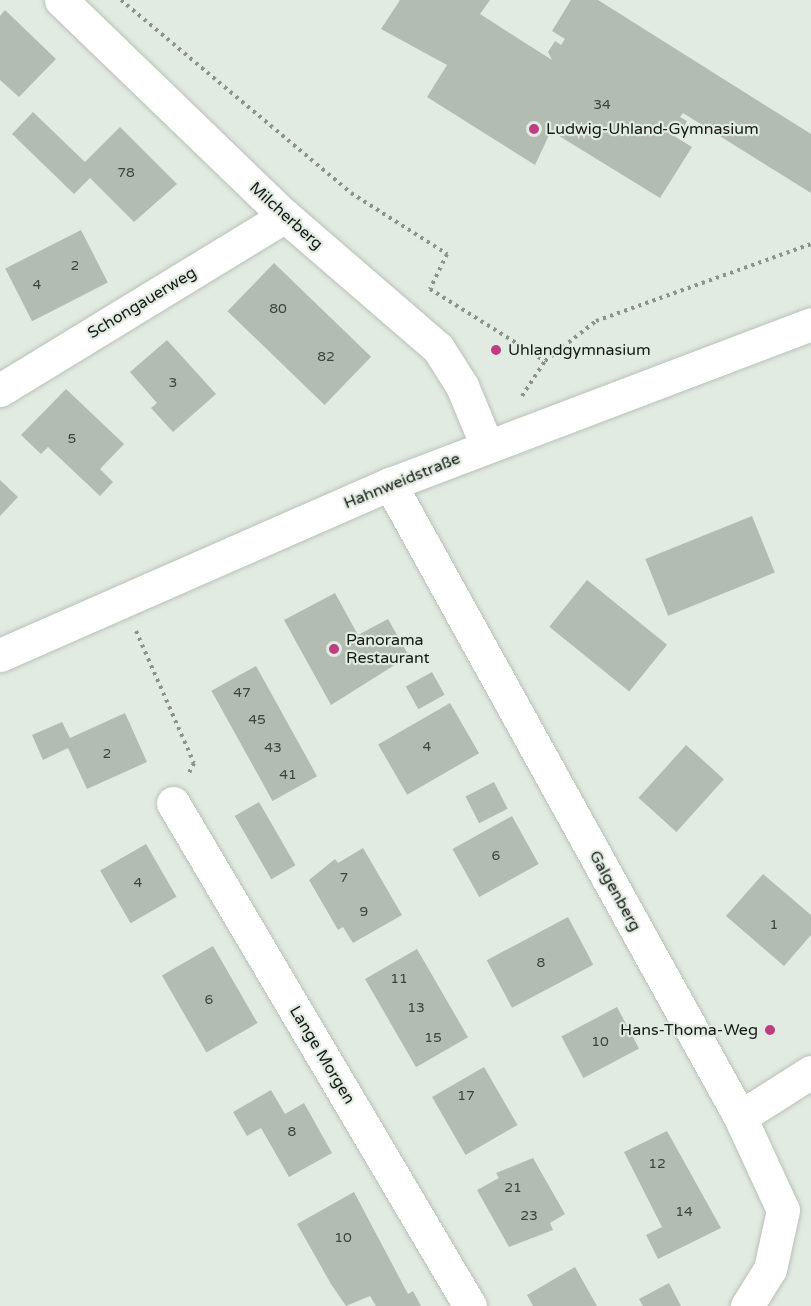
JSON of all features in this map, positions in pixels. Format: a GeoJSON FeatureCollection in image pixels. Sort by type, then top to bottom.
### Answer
{"type":"FeatureCollection","features":[{"type":"Feature","properties":{"kind":"street","name":"Milcherberg"},"geometry":{"type":"LineString","coordinates":[[61,0],[285,216],[438,348],[462,386],[488,446]]}},
{"type":"Feature","properties":{"kind":"street","name":"Schongauerweg"},"geometry":{"type":"LineString","coordinates":[[0,390],[285,216]]}},
{"type":"Feature","properties":{"kind":"street","name":"Hahnweidstraße"},"geometry":{"type":"LineString","coordinates":[[5,646],[123,600],[390,484],[811,324]]}},
{"type":"Feature","properties":{"kind":"street","name":"Galgenberg"},"geometry":{"type":"LineString","coordinates":[[390,484],[740,1117],[783,1210],[770,1269],[747,1306]]}},
{"type":"Feature","properties":{"kind":"street","name":"Lange Morgen"},"geometry":{"type":"LineString","coordinates":[[173,803],[470,1306]]}},
{"type":"Feature","properties":{"kind":"street"},"geometry":{"type":"LineString","coordinates":[[740,1117],[811,1072]]}},
{"type":"Feature","properties":{"kind":"path"},"geometry":{"type":"LineString","coordinates":[[121,0],[351,194],[447,254],[430,289],[545,361],[596,321],[811,244]]}},
{"type":"Feature","properties":{"kind":"path"},"geometry":{"type":"LineString","coordinates":[[123,600],[194,763],[173,803]]}},
{"type":"Feature","properties":{"kind":"building"},"geometry":{"type":"Polygon","coordinates":[[[400,0],[490,0],[480,14],[552,60],[548,52],[555,41],[561,45],[565,39],[552,31],[571,0],[598,0],[811,134],[811,193],[683,113],[680,117],[687,121],[680,135],[673,130],[671,134],[692,147],[660,198],[551,131],[535,165],[427,97],[447,65],[381,29],[400,0]]]}},
{"type":"Feature","properties":{"kind":"building"},"geometry":{"type":"Polygon","coordinates":[[[5,10],[56,59],[19,97],[0,80],[0,16],[5,10]]]}},
{"type":"Feature","properties":{"kind":"building"},"geometry":{"type":"Polygon","coordinates":[[[33,112],[85,162],[120,127],[177,184],[134,222],[90,178],[74,194],[12,134],[33,112]]]}},
{"type":"Feature","properties":{"kind":"building"},"geometry":{"type":"Polygon","coordinates":[[[81,230],[108,283],[32,321],[5,269],[81,230]]]}},
{"type":"Feature","properties":{"kind":"building"},"geometry":{"type":"Polygon","coordinates":[[[274,263],[371,357],[325,405],[227,311],[274,263]]]}},
{"type":"Feature","properties":{"kind":"building"},"geometry":{"type":"Polygon","coordinates":[[[167,340],[216,394],[173,432],[151,408],[157,403],[130,372],[167,340]]]}},
{"type":"Feature","properties":{"kind":"building"},"geometry":{"type":"Polygon","coordinates":[[[66,389],[124,444],[100,469],[113,482],[100,496],[48,447],[41,454],[21,435],[66,389]]]}},
{"type":"Feature","properties":{"kind":"building"},"geometry":{"type":"Polygon","coordinates":[[[0,480],[18,497],[0,516],[0,480]]]}},
{"type":"Feature","properties":{"kind":"building"},"geometry":{"type":"Polygon","coordinates":[[[752,516],[775,573],[668,616],[645,559],[752,516]]]}},
{"type":"Feature","properties":{"kind":"building"},"geometry":{"type":"Polygon","coordinates":[[[587,580],[667,645],[629,691],[549,627],[587,580]]]}},
{"type":"Feature","properties":{"kind":"building"},"geometry":{"type":"Polygon","coordinates":[[[335,593],[358,635],[388,619],[409,656],[331,705],[284,620],[335,593]]]}},
{"type":"Feature","properties":{"kind":"building"},"geometry":{"type":"Polygon","coordinates":[[[256,666],[317,776],[272,801],[211,691],[256,666]]]}},
{"type":"Feature","properties":{"kind":"building"},"geometry":{"type":"Polygon","coordinates":[[[432,672],[445,695],[418,709],[406,687],[432,672]]]}},
{"type":"Feature","properties":{"kind":"building"},"geometry":{"type":"Polygon","coordinates":[[[450,703],[479,753],[407,795],[378,745],[450,703]]]}},
{"type":"Feature","properties":{"kind":"building"},"geometry":{"type":"Polygon","coordinates":[[[125,713],[147,762],[87,789],[68,748],[43,760],[32,735],[62,722],[70,738],[125,713]]]}},
{"type":"Feature","properties":{"kind":"building"},"geometry":{"type":"Polygon","coordinates":[[[686,745],[724,779],[676,832],[638,798],[686,745]]]}},
{"type":"Feature","properties":{"kind":"building"},"geometry":{"type":"Polygon","coordinates":[[[494,782],[508,809],[479,823],[465,797],[494,782]]]}},
{"type":"Feature","properties":{"kind":"building"},"geometry":{"type":"Polygon","coordinates":[[[259,802],[296,865],[271,879],[235,816],[259,802]]]}},
{"type":"Feature","properties":{"kind":"building"},"geometry":{"type":"Polygon","coordinates":[[[512,816],[539,864],[479,897],[453,849],[512,816]]]}},
{"type":"Feature","properties":{"kind":"building"},"geometry":{"type":"Polygon","coordinates":[[[146,844],[176,897],[131,923],[100,870],[146,844]]]}},
{"type":"Feature","properties":{"kind":"building"},"geometry":{"type":"Polygon","coordinates":[[[363,848],[402,915],[353,943],[343,927],[338,930],[309,880],[335,859],[338,863],[363,848]]]}},
{"type":"Feature","properties":{"kind":"building"},"geometry":{"type":"Polygon","coordinates":[[[763,874],[811,915],[811,935],[784,966],[726,916],[763,874]]]}},
{"type":"Feature","properties":{"kind":"building"},"geometry":{"type":"Polygon","coordinates":[[[568,917],[593,965],[512,1008],[487,960],[568,917]]]}},
{"type":"Feature","properties":{"kind":"building"},"geometry":{"type":"Polygon","coordinates":[[[213,946],[258,1023],[206,1053],[162,976],[213,946]]]}},
{"type":"Feature","properties":{"kind":"building"},"geometry":{"type":"Polygon","coordinates":[[[417,949],[468,1037],[416,1067],[365,979],[417,949]]]}},
{"type":"Feature","properties":{"kind":"building"},"geometry":{"type":"Polygon","coordinates":[[[617,1007],[639,1048],[583,1078],[561,1037],[617,1007]]]}},
{"type":"Feature","properties":{"kind":"building"},"geometry":{"type":"Polygon","coordinates":[[[484,1067],[518,1125],[466,1155],[432,1097],[484,1067]]]}},
{"type":"Feature","properties":{"kind":"building"},"geometry":{"type":"Polygon","coordinates":[[[271,1090],[285,1114],[304,1103],[332,1153],[289,1177],[261,1128],[247,1136],[233,1112],[271,1090]]]}},
{"type":"Feature","properties":{"kind":"building"},"geometry":{"type":"Polygon","coordinates":[[[667,1131],[721,1228],[658,1259],[646,1235],[662,1227],[624,1152],[667,1131]]]}},
{"type":"Feature","properties":{"kind":"building"},"geometry":{"type":"Polygon","coordinates":[[[533,1158],[565,1214],[550,1223],[553,1230],[509,1247],[477,1190],[499,1178],[496,1173],[533,1158]]]}},
{"type":"Feature","properties":{"kind":"building"},"geometry":{"type":"Polygon","coordinates":[[[354,1192],[408,1294],[413,1291],[421,1306],[376,1306],[370,1296],[346,1306],[331,1284],[297,1224],[354,1192]]]}},
{"type":"Feature","properties":{"kind":"building"},"geometry":{"type":"Polygon","coordinates":[[[575,1267],[597,1306],[533,1306],[527,1295],[575,1267]]]}},
{"type":"Feature","properties":{"kind":"building"},"geometry":{"type":"Polygon","coordinates":[[[669,1283],[681,1306],[643,1306],[639,1299],[669,1283]]]}},
{"type":"Feature","properties":{"kind":"place","name":"Ludwig-Uhland-Gymnasium"},"geometry":{"type":"Point","coordinates":[534,129]}},
{"type":"Feature","properties":{"kind":"place","name":"Uhlandgymnasium"},"geometry":{"type":"Point","coordinates":[496,350]}},
{"type":"Feature","properties":{"kind":"place","name":"Panorama Restaurant"},"geometry":{"type":"Point","coordinates":[334,649]}},
{"type":"Feature","properties":{"kind":"place","name":"Hans-Thoma-Weg"},"geometry":{"type":"Point","coordinates":[770,1030]}}]}
